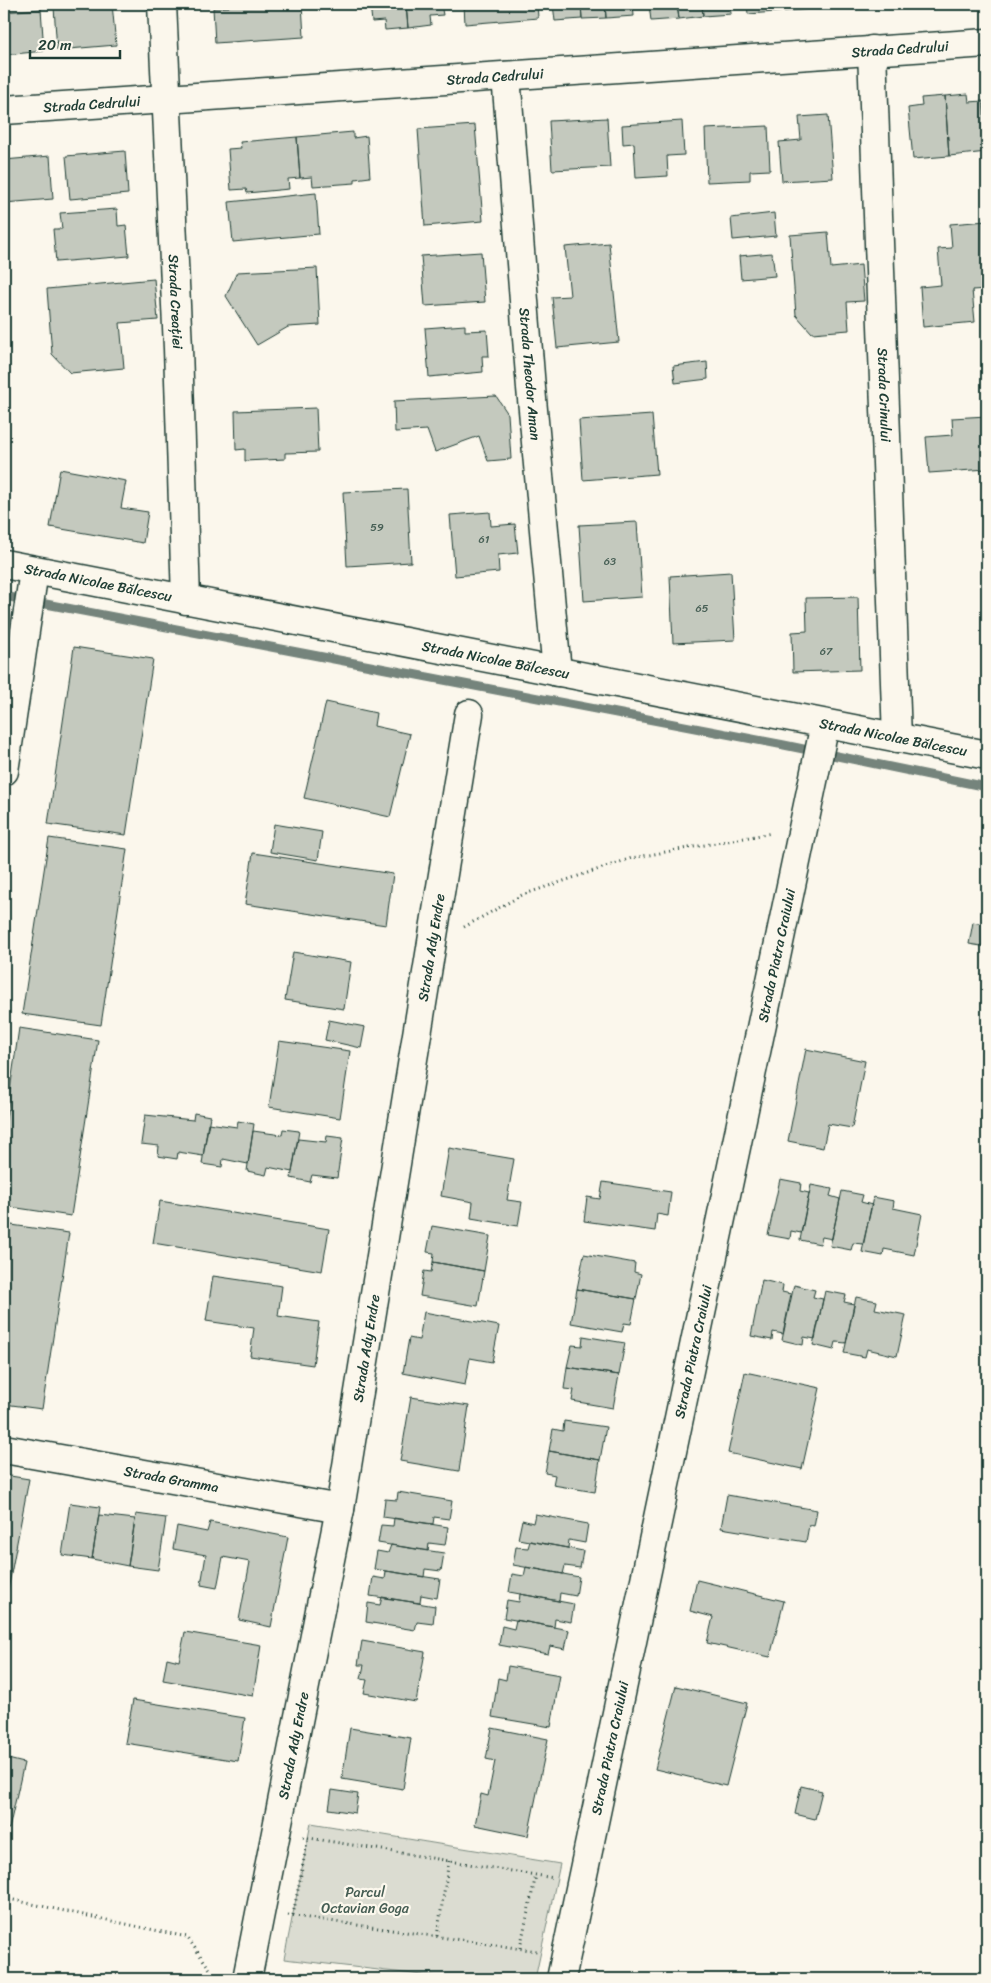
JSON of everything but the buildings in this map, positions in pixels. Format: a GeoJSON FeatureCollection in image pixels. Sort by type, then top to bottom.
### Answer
{"type":"FeatureCollection","features":[{"type":"Feature","properties":{"kind":"street","name":"Strada Creației"},"geometry":{"type":"LineString","coordinates":[[162,4],[186,600]]}},
{"type":"Feature","properties":{"kind":"street","name":"Strada Cedrului"},"geometry":{"type":"LineString","coordinates":[[4,110],[987,43]]}},
{"type":"Feature","properties":{"kind":"street","name":"Strada Crinului"},"geometry":{"type":"LineString","coordinates":[[872,50],[897,738]]}},
{"type":"Feature","properties":{"kind":"street","name":"Strada Theodor Aman"},"geometry":{"type":"LineString","coordinates":[[506,76],[531,388],[557,672]]}},
{"type":"Feature","properties":{"kind":"street","name":"Strada Nicolae Bălcescu"},"geometry":{"type":"LineString","coordinates":[[4,564],[31,591],[186,600],[557,672],[824,732],[897,738],[987,756]]}},
{"type":"Feature","properties":{"kind":"street"},"geometry":{"type":"LineString","coordinates":[[4,771],[31,591]]}},
{"type":"Feature","properties":{"kind":"street","name":"Strada Ady Endre"},"geometry":{"type":"LineString","coordinates":[[246,1979],[340,1509],[469,714]]}},
{"type":"Feature","properties":{"kind":"street","name":"Strada Piatra Craiului"},"geometry":{"type":"LineString","coordinates":[[564,1967],[824,732]]}},
{"type":"Feature","properties":{"kind":"street","name":"Strada Gramma"},"geometry":{"type":"LineString","coordinates":[[4,1449],[340,1509]]}},
{"type":"Feature","properties":{"kind":"street"},"geometry":{"type":"LineString","coordinates":[[246,1979],[252,1979]]}},
{"type":"Feature","properties":{"kind":"path"},"geometry":{"type":"LineString","coordinates":[[433,943],[522,896],[632,858],[804,827]]}},
{"type":"Feature","properties":{"kind":"path"},"geometry":{"type":"LineString","coordinates":[[276,1832],[582,1883]]}},
{"type":"Feature","properties":{"kind":"path"},"geometry":{"type":"LineString","coordinates":[[293,1915],[308,1838]]}},
{"type":"Feature","properties":{"kind":"path"},"geometry":{"type":"LineString","coordinates":[[436,1936],[449,1861]]}},
{"type":"Feature","properties":{"kind":"path"},"geometry":{"type":"LineString","coordinates":[[520,1948],[536,1875]]}},
{"type":"Feature","properties":{"kind":"path"},"geometry":{"type":"LineString","coordinates":[[4,1898],[187,1938],[217,1979]]}},
{"type":"Feature","properties":{"kind":"path"},"geometry":{"type":"LineString","coordinates":[[260,1910],[520,1948],[564,1967]]}},
{"type":"Feature","properties":{"kind":"green space","name":"Parcul Octavian Goga"},"geometry":{"type":"Polygon","coordinates":[[[311,1823],[560,1864],[535,1979],[456,1979],[284,1959],[311,1823]]]}},
{"type":"Feature","properties":{"kind":"waterway"},"geometry":{"type":"LineString","coordinates":[[4,596],[784,745],[987,787]]}}]}
